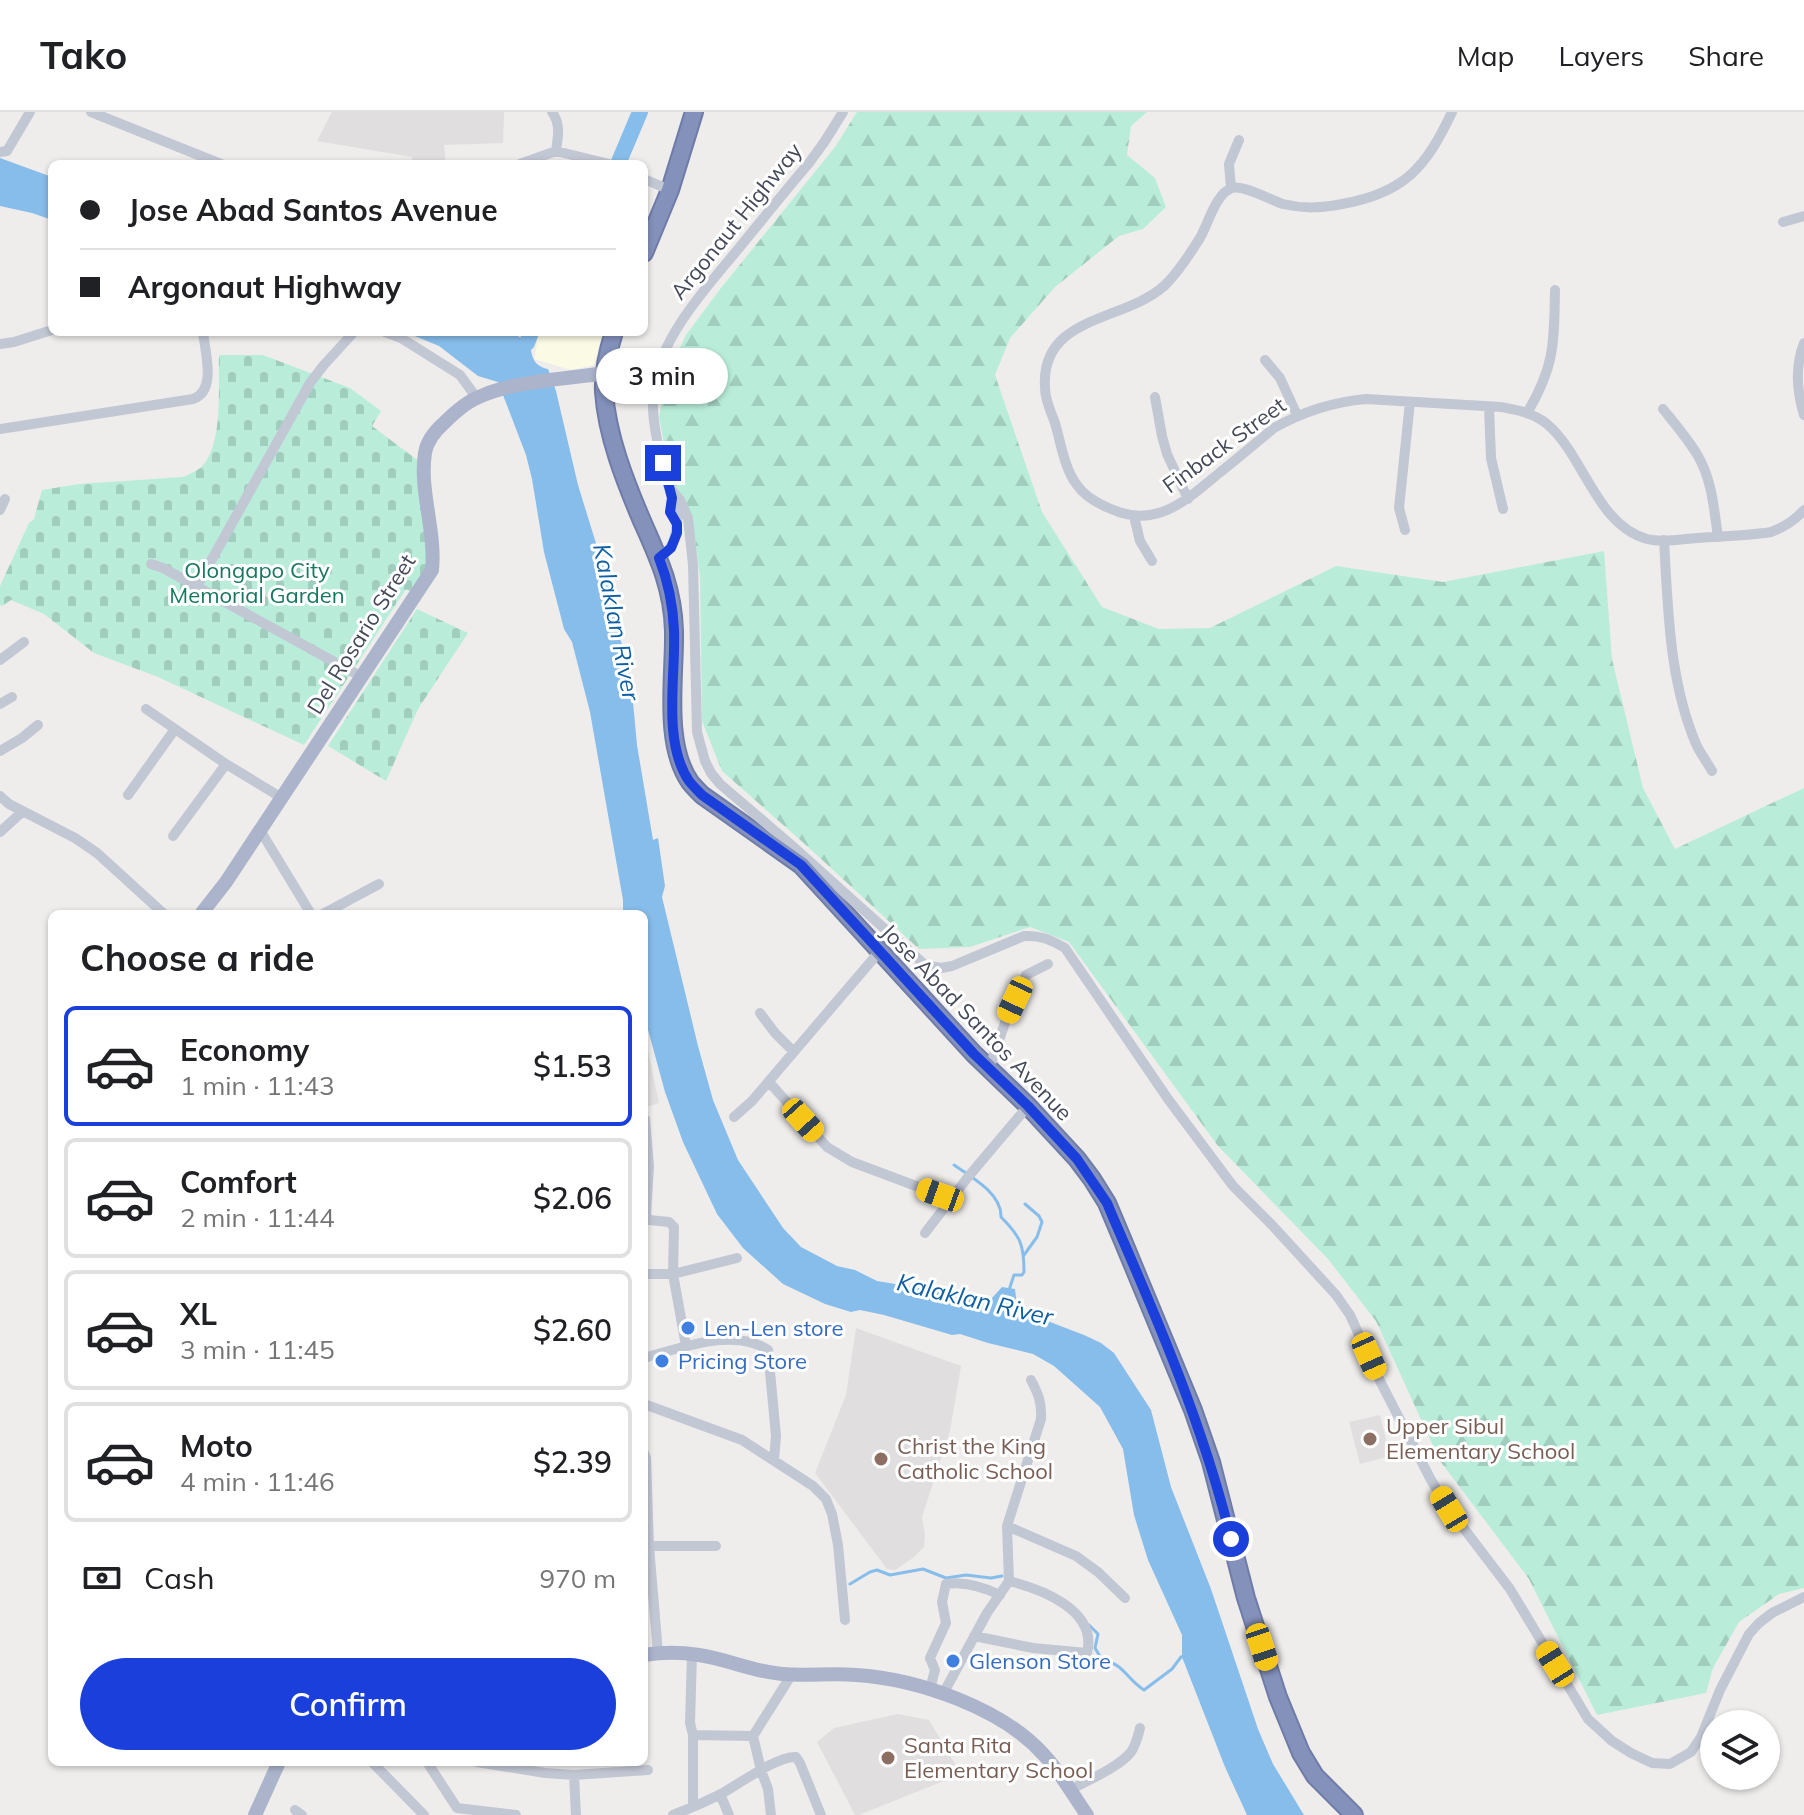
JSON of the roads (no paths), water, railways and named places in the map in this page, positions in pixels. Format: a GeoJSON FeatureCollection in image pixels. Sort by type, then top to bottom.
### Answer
{"type":"FeatureCollection","features":[{"type":"Feature","properties":{"kind":"highway"},"geometry":{"type":"LineString","coordinates":[[648,243],[670,190],[694,112]]}},
{"type":"Feature","properties":{"kind":"highway","name":"Jose Abad Santos Avenue"},"geometry":{"type":"LineString","coordinates":[[613,336],[605,373],[606,411],[620,463],[659,558],[671,598],[674,732],[679,758],[689,781],[702,795],[801,865],[879,952],[1077,1159],[1107,1203],[1193,1410],[1224,1509],[1246,1598],[1278,1697],[1308,1764],[1330,1793],[1354,1815]]}},
{"type":"Feature","properties":{"kind":"main road","name":"Del Rosario Street"},"geometry":{"type":"LineString","coordinates":[[204,910],[226,882],[432,570],[433,545],[424,472],[428,442],[454,413],[476,397],[496,390],[605,373]]}},
{"type":"Feature","properties":{"kind":"main road"},"geometry":{"type":"LineString","coordinates":[[651,1654],[692,1654],[780,1674],[858,1675],[897,1680],[937,1691],[989,1714],[1029,1740],[1046,1756],[1087,1815]]}},
{"type":"Feature","properties":{"kind":"main road"},"geometry":{"type":"LineString","coordinates":[[255,1815],[277,1766]]}},
{"type":"Feature","properties":{"kind":"street"},"geometry":{"type":"LineString","coordinates":[[0,152],[7,151],[30,112]]}},
{"type":"Feature","properties":{"kind":"street"},"geometry":{"type":"LineString","coordinates":[[91,112],[211,160]]}},
{"type":"Feature","properties":{"kind":"street"},"geometry":{"type":"LineString","coordinates":[[552,112],[558,121],[556,151]]}},
{"type":"Feature","properties":{"kind":"street","name":"Argonaut Highway"},"geometry":{"type":"LineString","coordinates":[[659,558],[671,548],[677,533],[677,524],[670,512],[672,498],[653,403],[656,375],[662,358],[698,299],[809,163],[843,112]]}},
{"type":"Feature","properties":{"kind":"street"},"geometry":{"type":"LineString","coordinates":[[1152,561],[1140,541],[1134,516],[1101,505],[1076,485],[1044,391],[1048,358],[1056,346],[1080,326],[1137,303],[1164,286],[1202,235],[1219,200],[1231,188],[1240,187],[1294,207],[1314,209],[1371,198],[1394,188],[1415,171],[1429,156],[1452,112]]}},
{"type":"Feature","properties":{"kind":"street"},"geometry":{"type":"LineString","coordinates":[[1231,188],[1229,164],[1239,140]]}},
{"type":"Feature","properties":{"kind":"street"},"geometry":{"type":"LineString","coordinates":[[531,160],[556,151],[593,160]]}},
{"type":"Feature","properties":{"kind":"street"},"geometry":{"type":"LineString","coordinates":[[648,181],[670,190]]}},
{"type":"Feature","properties":{"kind":"street"},"geometry":{"type":"LineString","coordinates":[[1783,222],[1804,216]]}},
{"type":"Feature","properties":{"kind":"street"},"geometry":{"type":"LineString","coordinates":[[1527,413],[1551,363],[1555,290]]}},
{"type":"Feature","properties":{"kind":"street"},"geometry":{"type":"LineString","coordinates":[[0,344],[48,331]]}},
{"type":"Feature","properties":{"kind":"street"},"geometry":{"type":"LineString","coordinates":[[0,429],[201,397],[206,390],[208,376],[203,336]]}},
{"type":"Feature","properties":{"kind":"street"},"geometry":{"type":"LineString","coordinates":[[196,588],[310,383],[350,336]]}},
{"type":"Feature","properties":{"kind":"street"},"geometry":{"type":"LineString","coordinates":[[396,336],[460,375],[476,397]]}},
{"type":"Feature","properties":{"kind":"street"},"geometry":{"type":"LineString","coordinates":[[1804,343],[1798,370],[1804,415]]}},
{"type":"Feature","properties":{"kind":"street"},"geometry":{"type":"LineString","coordinates":[[1265,360],[1280,378],[1297,415]]}},
{"type":"Feature","properties":{"kind":"street"},"geometry":{"type":"LineString","coordinates":[[1155,397],[1167,454],[1188,499]]}},
{"type":"Feature","properties":{"kind":"street","name":"Finback Street"},"geometry":{"type":"LineString","coordinates":[[1134,516],[1151,516],[1170,510],[1188,499],[1274,428],[1297,415],[1318,407],[1366,399],[1489,407],[1527,413],[1546,423],[1557,434],[1602,505],[1630,530],[1646,538],[1664,540],[1771,532],[1785,526],[1804,510]]}},
{"type":"Feature","properties":{"kind":"street"},"geometry":{"type":"LineString","coordinates":[[1405,530],[1399,508],[1410,402]]}},
{"type":"Feature","properties":{"kind":"street"},"geometry":{"type":"LineString","coordinates":[[1489,407],[1491,458],[1503,509]]}},
{"type":"Feature","properties":{"kind":"street"},"geometry":{"type":"LineString","coordinates":[[1663,409],[1700,459],[1708,481],[1718,537]]}},
{"type":"Feature","properties":{"kind":"street"},"geometry":{"type":"LineString","coordinates":[[668,485],[680,500],[688,518],[693,565],[697,732],[711,773],[925,965],[941,968],[952,966],[1024,936],[1049,939],[1065,948],[1168,1099],[1233,1186],[1336,1295],[1350,1315],[1431,1480],[1449,1509],[1510,1589],[1588,1719],[1612,1741],[1652,1763],[1670,1764],[1680,1760],[1691,1752],[1701,1737],[1720,1690],[1749,1634],[1772,1613],[1804,1597]]}},
{"type":"Feature","properties":{"kind":"street"},"geometry":{"type":"LineString","coordinates":[[0,510],[5,499]]}},
{"type":"Feature","properties":{"kind":"street"},"geometry":{"type":"LineString","coordinates":[[1664,540],[1668,626],[1675,666],[1684,708],[1697,746],[1712,771]]}},
{"type":"Feature","properties":{"kind":"street"},"geometry":{"type":"LineString","coordinates":[[151,564],[362,677]]}},
{"type":"Feature","properties":{"kind":"street"},"geometry":{"type":"LineString","coordinates":[[0,660],[24,642]]}},
{"type":"Feature","properties":{"kind":"street"},"geometry":{"type":"LineString","coordinates":[[0,704],[12,697]]}},
{"type":"Feature","properties":{"kind":"street"},"geometry":{"type":"LineString","coordinates":[[146,709],[282,798]]}},
{"type":"Feature","properties":{"kind":"street"},"geometry":{"type":"LineString","coordinates":[[0,751],[38,725]]}},
{"type":"Feature","properties":{"kind":"street"},"geometry":{"type":"LineString","coordinates":[[128,795],[175,729]]}},
{"type":"Feature","properties":{"kind":"street"},"geometry":{"type":"LineString","coordinates":[[173,836],[226,764]]}},
{"type":"Feature","properties":{"kind":"street"},"geometry":{"type":"LineString","coordinates":[[0,796],[22,812],[75,838],[97,853],[160,910]]}},
{"type":"Feature","properties":{"kind":"street"},"geometry":{"type":"LineString","coordinates":[[0,832],[22,812]]}},
{"type":"Feature","properties":{"kind":"street"},"geometry":{"type":"LineString","coordinates":[[260,830],[309,910]]}},
{"type":"Feature","properties":{"kind":"street"},"geometry":{"type":"LineString","coordinates":[[330,910],[379,884]]}},
{"type":"Feature","properties":{"kind":"street"},"geometry":{"type":"LineString","coordinates":[[734,1117],[769,1082],[879,952]]}},
{"type":"Feature","properties":{"kind":"street"},"geometry":{"type":"LineString","coordinates":[[989,1069],[1026,975],[1048,964]]}},
{"type":"Feature","properties":{"kind":"street"},"geometry":{"type":"LineString","coordinates":[[760,1013],[794,1052]]}},
{"type":"Feature","properties":{"kind":"street"},"geometry":{"type":"LineString","coordinates":[[769,1082],[827,1147],[852,1162],[953,1198]]}},
{"type":"Feature","properties":{"kind":"street"},"geometry":{"type":"LineString","coordinates":[[925,1233],[1028,1106]]}},
{"type":"Feature","properties":{"kind":"street"},"geometry":{"type":"LineString","coordinates":[[648,1154],[648,1182]]}},
{"type":"Feature","properties":{"kind":"street"},"geometry":{"type":"LineString","coordinates":[[648,1218],[669,1222],[674,1227],[673,1274],[686,1346]]}},
{"type":"Feature","properties":{"kind":"street"},"geometry":{"type":"LineString","coordinates":[[648,1274],[673,1274],[737,1258]]}},
{"type":"Feature","properties":{"kind":"street"},"geometry":{"type":"LineString","coordinates":[[648,1357],[686,1346],[736,1338],[759,1344],[768,1350],[776,1436],[774,1460]]}},
{"type":"Feature","properties":{"kind":"street"},"geometry":{"type":"LineString","coordinates":[[937,1691],[1009,1581],[1007,1526],[1041,1419],[1038,1395],[1031,1380]]}},
{"type":"Feature","properties":{"kind":"street"},"geometry":{"type":"LineString","coordinates":[[648,1405],[742,1440],[813,1486],[826,1499],[838,1545],[845,1620]]}},
{"type":"Feature","properties":{"kind":"street"},"geometry":{"type":"LineString","coordinates":[[1007,1526],[1076,1556],[1125,1598]]}},
{"type":"Feature","properties":{"kind":"street"},"geometry":{"type":"LineString","coordinates":[[648,1546],[716,1546]]}},
{"type":"Feature","properties":{"kind":"street"},"geometry":{"type":"LineString","coordinates":[[648,1573],[651,1654]]}},
{"type":"Feature","properties":{"kind":"street"},"geometry":{"type":"LineString","coordinates":[[974,1636],[1033,1648],[1087,1653],[1083,1622],[1073,1611],[1045,1594],[1009,1581]]}},
{"type":"Feature","properties":{"kind":"street"},"geometry":{"type":"LineString","coordinates":[[937,1691],[935,1670],[930,1658],[946,1623],[942,1602],[946,1584],[960,1582],[975,1585],[1000,1595]]}},
{"type":"Feature","properties":{"kind":"street"},"geometry":{"type":"LineString","coordinates":[[692,1654],[690,1723],[693,1735],[693,1807]]}},
{"type":"Feature","properties":{"kind":"street"},"geometry":{"type":"LineString","coordinates":[[771,1815],[768,1789],[753,1736],[792,1674]]}},
{"type":"Feature","properties":{"kind":"street"},"geometry":{"type":"LineString","coordinates":[[1070,1790],[1130,1754],[1140,1728]]}},
{"type":"Feature","properties":{"kind":"street"},"geometry":{"type":"LineString","coordinates":[[693,1735],[753,1736]]}},
{"type":"Feature","properties":{"kind":"street"},"geometry":{"type":"LineString","coordinates":[[673,1815],[790,1757],[796,1757],[800,1763],[821,1815]]}},
{"type":"Feature","properties":{"kind":"street"},"geometry":{"type":"LineString","coordinates":[[376,1766],[424,1815]]}},
{"type":"Feature","properties":{"kind":"street"},"geometry":{"type":"LineString","coordinates":[[430,1766],[457,1808],[515,1815]]}},
{"type":"Feature","properties":{"kind":"street"},"geometry":{"type":"LineString","coordinates":[[502,1766],[574,1775],[648,1770]]}},
{"type":"Feature","properties":{"kind":"street"},"geometry":{"type":"LineString","coordinates":[[574,1775],[576,1815]]}},
{"type":"Feature","properties":{"kind":"street"},"geometry":{"type":"LineString","coordinates":[[720,1794],[729,1815]]}},
{"type":"Feature","properties":{"kind":"water"},"geometry":{"type":"Polygon","coordinates":[[[0,158],[48,176],[48,219],[0,206],[0,158]]]}},
{"type":"Feature","properties":{"kind":"water","name":"Kalaklan River"},"geometry":{"type":"Polygon","coordinates":[[[415,336],[518,336],[530,345],[534,361],[548,369],[578,485],[612,591],[620,639],[626,654],[653,840],[658,838],[665,886],[662,897],[713,1100],[738,1160],[783,1228],[801,1247],[837,1266],[855,1270],[877,1281],[986,1299],[992,1298],[1002,1287],[1015,1289],[1024,1312],[1084,1335],[1114,1353],[1151,1410],[1171,1487],[1211,1589],[1258,1729],[1273,1764],[1304,1815],[1247,1815],[1182,1657],[1182,1635],[1148,1560],[1134,1515],[1123,1449],[1100,1407],[1054,1366],[1033,1354],[884,1315],[860,1310],[851,1312],[825,1304],[783,1284],[743,1248],[717,1214],[683,1142],[648,1030],[648,910],[623,910],[590,712],[544,552],[526,455],[498,382],[478,376],[439,346],[415,336]]]}},
{"type":"Feature","properties":{"kind":"waterway"},"geometry":{"type":"LineString","coordinates":[[620,160],[640,112]]}},
{"type":"Feature","properties":{"kind":"waterway"},"geometry":{"type":"LineString","coordinates":[[511,352],[527,343],[530,336]]}},
{"type":"Feature","properties":{"kind":"waterway","name":"Kalaklan River"},"geometry":{"type":"LineString","coordinates":[[954,1165],[991,1194],[997,1201],[1001,1217],[1020,1242],[1024,1272],[1014,1275],[1009,1290]]}},
{"type":"Feature","properties":{"kind":"waterway"},"geometry":{"type":"LineString","coordinates":[[1024,1255],[1037,1237],[1042,1222],[1025,1204]]}},
{"type":"Feature","properties":{"kind":"waterway"},"geometry":{"type":"LineString","coordinates":[[850,1584],[877,1570],[890,1575],[923,1569],[946,1578],[1002,1576]]}},
{"type":"Feature","properties":{"kind":"waterway"},"geometry":{"type":"LineString","coordinates":[[1089,1625],[1098,1634],[1095,1648],[1102,1660],[1121,1668],[1144,1690],[1185,1656]]}},
{"type":"Feature","properties":{"kind":"place","name":"Len-Len store"},"geometry":{"type":"Point","coordinates":[688,1328]}},
{"type":"Feature","properties":{"kind":"place","name":"Pricing Store"},"geometry":{"type":"Point","coordinates":[662,1361]}},
{"type":"Feature","properties":{"kind":"place","name":"Upper Sibul Elementary School"},"geometry":{"type":"Point","coordinates":[1370,1439]}},
{"type":"Feature","properties":{"kind":"place","name":"Christ the King Catholic School"},"geometry":{"type":"Point","coordinates":[881,1459]}},
{"type":"Feature","properties":{"kind":"place","name":"Glenson Store"},"geometry":{"type":"Point","coordinates":[953,1661]}},
{"type":"Feature","properties":{"kind":"place","name":"Santa Rita Elementary School"},"geometry":{"type":"Point","coordinates":[888,1758]}},
{"type":"Feature","properties":{"kind":"park label","name":"Olongapo City Memorial Garden"},"geometry":{"type":"Point","coordinates":[257,582]}}]}
